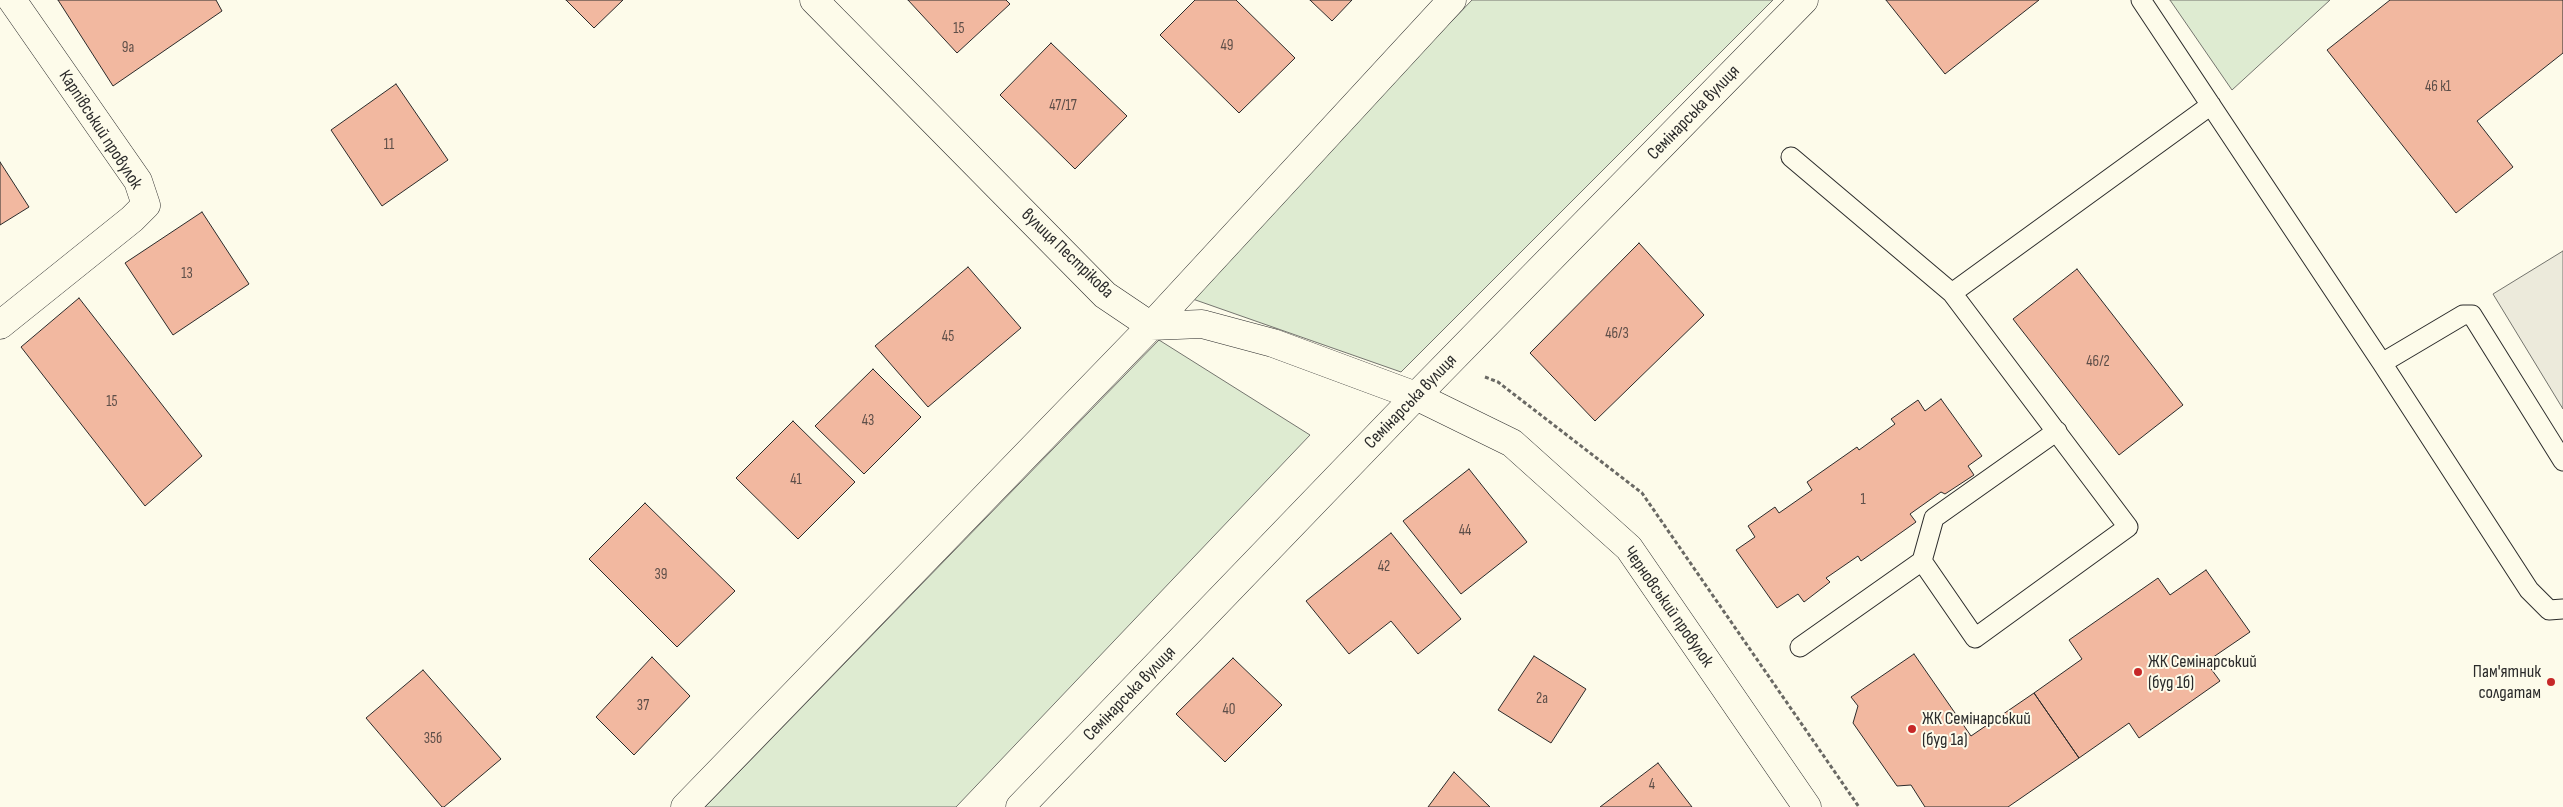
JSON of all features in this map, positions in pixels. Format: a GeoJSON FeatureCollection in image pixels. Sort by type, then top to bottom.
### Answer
{"type":"FeatureCollection","features":[{"type":"Feature","properties":{"kind":"street","name":"Карпівський провулок"},"geometry":{"type":"LineString","coordinates":[[0,326],[132,219],[146,205],[138,181],[12,0]]}},
{"type":"Feature","properties":{"kind":"street","name":"вулиця Пестрікова"},"geometry":{"type":"LineString","coordinates":[[814,0],[1105,295],[1151,326]]}},
{"type":"Feature","properties":{"kind":"street"},"geometry":{"type":"LineString","coordinates":[[685,807],[1151,326],[1452,0]]}},
{"type":"Feature","properties":{"kind":"street","name":"Семінарська вулиця"},"geometry":{"type":"LineString","coordinates":[[1020,807],[1416,396],[1804,0]]}},
{"type":"Feature","properties":{"kind":"street"},"geometry":{"type":"LineString","coordinates":[[1151,326],[1202,324],[1273,343],[1416,396]]}},
{"type":"Feature","properties":{"kind":"street","name":"Черновський провулок"},"geometry":{"type":"LineString","coordinates":[[1416,396],[1512,443],[1629,548],[1807,807]]}},
{"type":"Feature","properties":{"kind":"lane"},"geometry":{"type":"LineString","coordinates":[[2141,0],[2382,363],[2529,590],[2549,610],[2563,609]]}},
{"type":"Feature","properties":{"kind":"lane"},"geometry":{"type":"LineString","coordinates":[[1952,293],[2211,105]]}},
{"type":"Feature","properties":{"kind":"lane"},"geometry":{"type":"LineString","coordinates":[[1791,157],[1952,293],[2128,527],[1975,638],[1922,562]]}},
{"type":"Feature","properties":{"kind":"lane"},"geometry":{"type":"LineString","coordinates":[[2382,363],[2463,314],[2472,315],[2563,461]]}},
{"type":"Feature","properties":{"kind":"lane"},"geometry":{"type":"LineString","coordinates":[[1800,647],[1922,562],[1934,518],[2056,431]]}},
{"type":"Feature","properties":{"kind":"green space"},"geometry":{"type":"Polygon","coordinates":[[[1472,0],[1773,0],[1401,372],[1187,297],[1472,0]]]}},
{"type":"Feature","properties":{"kind":"green space"},"geometry":{"type":"Polygon","coordinates":[[[2170,0],[2330,0],[2232,90],[2170,0]]]}},
{"type":"Feature","properties":{"kind":"green space"},"geometry":{"type":"Polygon","coordinates":[[[1159,340],[1310,435],[956,807],[705,807],[1159,340]]]}},
{"type":"Feature","properties":{"kind":"shaded area"},"geometry":{"type":"Polygon","coordinates":[[[2563,251],[2563,409],[2493,294],[2563,251]]]}},
{"type":"Feature","properties":{"kind":"building"},"geometry":{"type":"Polygon","coordinates":[[[58,0],[216,0],[222,11],[113,86],[58,0]]]}},
{"type":"Feature","properties":{"kind":"building"},"geometry":{"type":"Polygon","coordinates":[[[566,0],[623,0],[594,28],[566,0]]]}},
{"type":"Feature","properties":{"kind":"building"},"geometry":{"type":"Polygon","coordinates":[[[908,0],[1006,0],[1010,4],[957,53],[908,0]]]}},
{"type":"Feature","properties":{"kind":"building"},"geometry":{"type":"Polygon","coordinates":[[[1195,0],[1236,0],[1295,58],[1239,113],[1160,35],[1195,0]]]}},
{"type":"Feature","properties":{"kind":"building"},"geometry":{"type":"Polygon","coordinates":[[[1310,0],[1352,0],[1332,21],[1310,0]]]}},
{"type":"Feature","properties":{"kind":"building"},"geometry":{"type":"Polygon","coordinates":[[[1886,0],[2039,0],[1945,74],[1886,0]]]}},
{"type":"Feature","properties":{"kind":"building"},"geometry":{"type":"Polygon","coordinates":[[[2390,0],[2563,0],[2563,53],[2477,121],[2513,167],[2456,213],[2327,50],[2390,0]]]}},
{"type":"Feature","properties":{"kind":"building"},"geometry":{"type":"Polygon","coordinates":[[[1051,43],[1127,116],[1075,169],[1000,95],[1051,43]]]}},
{"type":"Feature","properties":{"kind":"building"},"geometry":{"type":"Polygon","coordinates":[[[396,84],[448,160],[382,206],[331,130],[396,84]]]}},
{"type":"Feature","properties":{"kind":"building"},"geometry":{"type":"Polygon","coordinates":[[[0,162],[29,207],[0,225],[0,162]]]}},
{"type":"Feature","properties":{"kind":"building"},"geometry":{"type":"Polygon","coordinates":[[[202,212],[249,284],[173,335],[125,263],[202,212]]]}},
{"type":"Feature","properties":{"kind":"building"},"geometry":{"type":"Polygon","coordinates":[[[1639,243],[1704,315],[1595,421],[1530,353],[1639,243]]]}},
{"type":"Feature","properties":{"kind":"building"},"geometry":{"type":"Polygon","coordinates":[[[968,267],[1021,328],[928,407],[875,346],[968,267]]]}},
{"type":"Feature","properties":{"kind":"building"},"geometry":{"type":"Polygon","coordinates":[[[2077,269],[2183,405],[2119,455],[2013,319],[2077,269]]]}},
{"type":"Feature","properties":{"kind":"building"},"geometry":{"type":"Polygon","coordinates":[[[79,298],[202,456],[145,506],[21,347],[79,298]]]}},
{"type":"Feature","properties":{"kind":"building"},"geometry":{"type":"Polygon","coordinates":[[[873,369],[921,417],[864,474],[815,426],[873,369]]]}},
{"type":"Feature","properties":{"kind":"building"},"geometry":{"type":"Polygon","coordinates":[[[1941,399],[1982,456],[1968,466],[1974,475],[1945,494],[1941,492],[1910,514],[1916,522],[1861,561],[1858,556],[1826,578],[1830,582],[1804,602],[1798,594],[1777,608],[1736,550],[1755,537],[1748,526],[1775,507],[1779,513],[1812,490],[1807,482],[1857,447],[1859,450],[1895,424],[1891,419],[1918,400],[1925,411],[1941,399]]]}},
{"type":"Feature","properties":{"kind":"building"},"geometry":{"type":"Polygon","coordinates":[[[793,421],[855,482],[798,539],[736,478],[793,421]]]}},
{"type":"Feature","properties":{"kind":"building"},"geometry":{"type":"Polygon","coordinates":[[[1469,469],[1527,542],[1461,594],[1403,521],[1469,469]]]}},
{"type":"Feature","properties":{"kind":"building"},"geometry":{"type":"Polygon","coordinates":[[[645,503],[735,591],[677,647],[589,559],[645,503]]]}},
{"type":"Feature","properties":{"kind":"building"},"geometry":{"type":"Polygon","coordinates":[[[1391,533],[1461,619],[1418,654],[1391,621],[1349,654],[1306,601],[1391,533]]]}},
{"type":"Feature","properties":{"kind":"building","name":"ЖК Семінарський (буд 1б)"},"geometry":{"type":"Polygon","coordinates":[[[2206,570],[2250,632],[2206,662],[2220,681],[2139,738],[2129,723],[2079,758],[2034,693],[2082,659],[2069,640],[2158,578],[2170,595],[2206,570]]]}},
{"type":"Feature","properties":{"kind":"building","name":"ЖК Семінарський (буд 1а)"},"geometry":{"type":"Polygon","coordinates":[[[1914,654],[1971,736],[2034,693],[2079,758],[2008,807],[1925,807],[1911,785],[1897,786],[1853,723],[1858,706],[1851,697],[1914,654]]]}},
{"type":"Feature","properties":{"kind":"building"},"geometry":{"type":"Polygon","coordinates":[[[1534,656],[1586,689],[1551,743],[1498,710],[1534,656]]]}},
{"type":"Feature","properties":{"kind":"building"},"geometry":{"type":"Polygon","coordinates":[[[652,657],[690,696],[634,755],[596,717],[652,657]]]}},
{"type":"Feature","properties":{"kind":"building"},"geometry":{"type":"Polygon","coordinates":[[[1233,658],[1282,705],[1225,762],[1176,714],[1233,658]]]}},
{"type":"Feature","properties":{"kind":"building"},"geometry":{"type":"Polygon","coordinates":[[[423,670],[501,759],[444,807],[442,807],[366,718],[423,670]]]}},
{"type":"Feature","properties":{"kind":"building"},"geometry":{"type":"Polygon","coordinates":[[[1658,763],[1692,807],[1600,807],[1658,763]]]}},
{"type":"Feature","properties":{"kind":"building"},"geometry":{"type":"Polygon","coordinates":[[[1454,772],[1490,807],[1428,807],[1454,772]]]}},
{"type":"Feature","properties":{"kind":"place","name":"ЖК Семінарський (буд 1б)"},"geometry":{"type":"Point","coordinates":[2138,672]}},
{"type":"Feature","properties":{"kind":"place","name":"Пам'ятник солдатам"},"geometry":{"type":"Point","coordinates":[2551,682]}},
{"type":"Feature","properties":{"kind":"place","name":"ЖК Семінарський (буд 1а)"},"geometry":{"type":"Point","coordinates":[1912,729]}}]}
